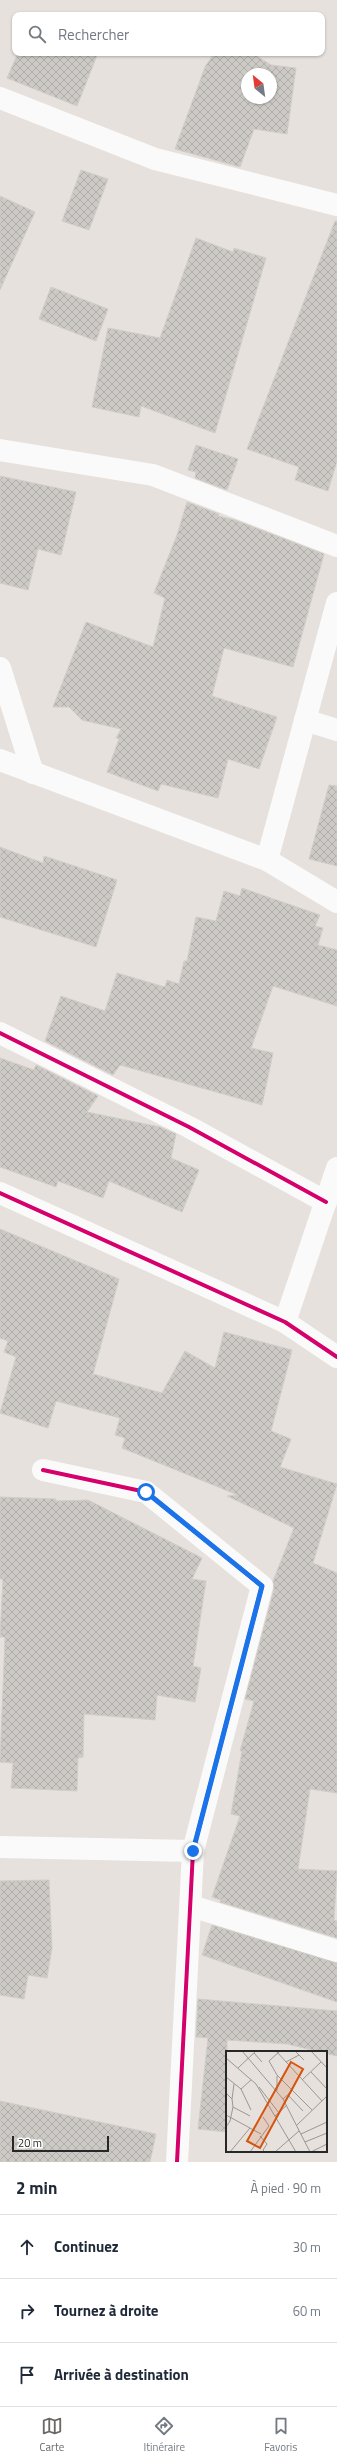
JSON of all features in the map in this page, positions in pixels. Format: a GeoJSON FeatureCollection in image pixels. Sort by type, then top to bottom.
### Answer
{"type":"FeatureCollection","features":[{"type":"Feature","properties":{"kind":"street"},"geometry":{"type":"LineString","coordinates":[[0,98],[155,159],[337,205]]}},
{"type":"Feature","properties":{"kind":"street"},"geometry":{"type":"LineString","coordinates":[[0,450],[153,476],[337,546]]}},
{"type":"Feature","properties":{"kind":"street"},"geometry":{"type":"LineString","coordinates":[[267,860],[337,603]]}},
{"type":"Feature","properties":{"kind":"street"},"geometry":{"type":"LineString","coordinates":[[0,668],[33,773]]}},
{"type":"Feature","properties":{"kind":"street"},"geometry":{"type":"LineString","coordinates":[[305,720],[337,730]]}},
{"type":"Feature","properties":{"kind":"street"},"geometry":{"type":"LineString","coordinates":[[0,760],[267,860],[337,902]]}},
{"type":"Feature","properties":{"kind":"street"},"geometry":{"type":"LineString","coordinates":[[0,1033],[189,1127],[326,1202]]}},
{"type":"Feature","properties":{"kind":"street"},"geometry":{"type":"LineString","coordinates":[[285,1322],[337,1168]]}},
{"type":"Feature","properties":{"kind":"street"},"geometry":{"type":"LineString","coordinates":[[0,1193],[285,1322],[337,1357]]}},
{"type":"Feature","properties":{"kind":"street"},"geometry":{"type":"LineString","coordinates":[[43,1470],[146,1492],[262,1586],[193,1851],[177,2162]]}},
{"type":"Feature","properties":{"kind":"street"},"geometry":{"type":"LineString","coordinates":[[0,1848],[193,1851]]}},
{"type":"Feature","properties":{"kind":"street"},"geometry":{"type":"LineString","coordinates":[[191,1906],[337,1951]]}},
{"type":"Feature","properties":{"kind":"building"},"geometry":{"type":"Polygon","coordinates":[[[17,56],[97,56],[77,106],[7,78],[17,56]]]}},
{"type":"Feature","properties":{"kind":"building"},"geometry":{"type":"Polygon","coordinates":[[[212,56],[257,56],[271,65],[296,68],[287,134],[254,129],[240,167],[175,149],[205,67],[212,56]]]}},
{"type":"Feature","properties":{"kind":"building"},"geometry":{"type":"Polygon","coordinates":[[[81,170],[108,179],[89,230],[62,221],[81,170]]]}},
{"type":"Feature","properties":{"kind":"building"},"geometry":{"type":"Polygon","coordinates":[[[0,196],[35,212],[0,290],[0,196]]]}},
{"type":"Feature","properties":{"kind":"building"},"geometry":{"type":"Polygon","coordinates":[[[335,221],[337,221],[337,461],[328,491],[295,480],[299,467],[247,449],[335,221]]]}},
{"type":"Feature","properties":{"kind":"building"},"geometry":{"type":"Polygon","coordinates":[[[196,238],[233,252],[234,248],[266,258],[215,433],[141,406],[139,417],[92,407],[108,328],[160,338],[196,238]]]}},
{"type":"Feature","properties":{"kind":"building"},"geometry":{"type":"Polygon","coordinates":[[[51,287],[108,309],[96,341],[39,319],[51,287]]]}},
{"type":"Feature","properties":{"kind":"building"},"geometry":{"type":"Polygon","coordinates":[[[196,445],[238,459],[227,490],[195,478],[196,472],[188,470],[196,445]]]}},
{"type":"Feature","properties":{"kind":"building"},"geometry":{"type":"Polygon","coordinates":[[[0,476],[76,492],[61,555],[38,549],[28,590],[0,583],[0,476]]]}},
{"type":"Feature","properties":{"kind":"building"},"geometry":{"type":"Polygon","coordinates":[[[187,502],[219,514],[218,516],[235,520],[324,554],[293,667],[224,648],[212,696],[277,717],[259,769],[228,759],[218,798],[161,784],[158,791],[107,772],[119,739],[116,738],[121,729],[82,720],[69,707],[53,707],[86,622],[153,647],[165,598],[154,593],[177,535],[187,502]]]}},
{"type":"Feature","properties":{"kind":"building"},"geometry":{"type":"Polygon","coordinates":[[[329,785],[337,786],[337,866],[309,859],[329,785]]]}},
{"type":"Feature","properties":{"kind":"building"},"geometry":{"type":"Polygon","coordinates":[[[0,847],[43,863],[44,856],[117,880],[96,947],[0,917],[0,847]]]}},
{"type":"Feature","properties":{"kind":"building"},"geometry":{"type":"Polygon","coordinates":[[[242,888],[320,915],[315,926],[323,928],[318,945],[337,950],[337,1006],[273,986],[251,1048],[273,1053],[262,1105],[120,1065],[113,1075],[45,1041],[61,996],[105,1011],[117,973],[165,987],[167,980],[179,984],[184,961],[187,961],[196,917],[216,921],[224,891],[240,896],[242,888]]]}},
{"type":"Feature","properties":{"kind":"building"},"geometry":{"type":"Polygon","coordinates":[[[0,1058],[34,1070],[36,1065],[98,1096],[87,1112],[160,1127],[176,1134],[171,1158],[199,1170],[182,1212],[109,1181],[103,1198],[58,1181],[56,1187],[0,1167],[0,1058]]]}},
{"type":"Feature","properties":{"kind":"building"},"geometry":{"type":"Polygon","coordinates":[[[0,1229],[119,1279],[93,1374],[162,1393],[185,1351],[215,1368],[224,1332],[292,1350],[271,1431],[291,1439],[280,1467],[337,1484],[313,1563],[337,1573],[337,1793],[310,1789],[298,1869],[337,1871],[334,1920],[337,1921],[337,1938],[220,1902],[221,1900],[212,1897],[240,1816],[231,1814],[242,1751],[240,1751],[254,1701],[245,1699],[274,1589],[273,1581],[294,1528],[227,1496],[237,1495],[122,1448],[125,1438],[115,1435],[120,1418],[56,1401],[48,1428],[0,1413],[16,1357],[4,1352],[8,1341],[0,1338],[0,1229]]]}},
{"type":"Feature","properties":{"kind":"building"},"geometry":{"type":"Polygon","coordinates":[[[0,1497],[56,1499],[56,1501],[88,1500],[202,1558],[192,1579],[206,1581],[193,1666],[201,1668],[195,1702],[157,1695],[155,1720],[84,1714],[83,1757],[78,1758],[77,1791],[11,1788],[13,1763],[0,1762],[5,1637],[0,1637],[3,1579],[0,1579],[0,1497]]]}},
{"type":"Feature","properties":{"kind":"building"},"geometry":{"type":"Polygon","coordinates":[[[49,1880],[52,1948],[47,1978],[28,1975],[24,1999],[0,1995],[0,1881],[49,1880]]]}},
{"type":"Feature","properties":{"kind":"building"},"geometry":{"type":"Polygon","coordinates":[[[212,1925],[337,1963],[337,2002],[202,1955],[212,1925]]]}},
{"type":"Feature","properties":{"kind":"building"},"geometry":{"type":"Polygon","coordinates":[[[198,1999],[337,2011],[337,2056],[327,2054],[327,2051],[316,2051],[287,2044],[227,2040],[226,2132],[198,2129],[208,2038],[196,2037],[198,1999]]]}},
{"type":"Feature","properties":{"kind":"building"},"geometry":{"type":"Polygon","coordinates":[[[0,2101],[156,2134],[150,2162],[0,2162],[0,2101]]]}},
{"type":"Feature","properties":{"kind":"cycle path"},"geometry":{"type":"LineString","coordinates":[[0,1033],[189,1127],[326,1202]]}},
{"type":"Feature","properties":{"kind":"cycle path"},"geometry":{"type":"LineString","coordinates":[[0,1193],[285,1322],[337,1357]]}},
{"type":"Feature","properties":{"kind":"cycle path"},"geometry":{"type":"LineString","coordinates":[[43,1470],[146,1492],[262,1586],[193,1851],[177,2162]]}},
{"type":"Feature","properties":{"kind":"route"},"geometry":{"type":"LineString","coordinates":[[146,1492],[262,1586],[193,1851]]}}]}
